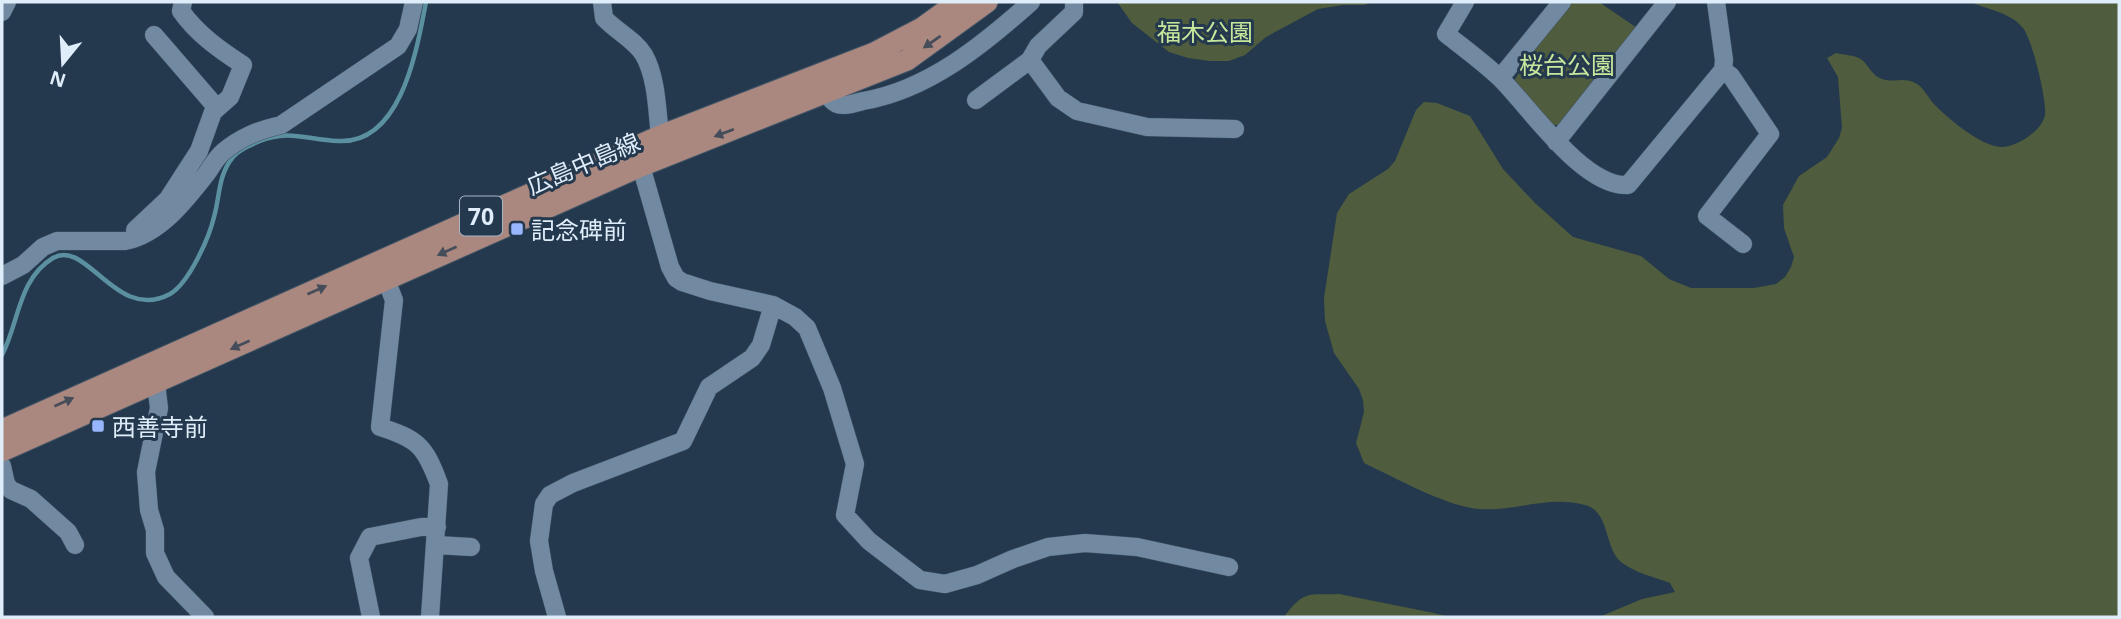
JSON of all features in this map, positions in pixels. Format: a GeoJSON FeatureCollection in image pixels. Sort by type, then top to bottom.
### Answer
{"type":"FeatureCollection","features":[{"type":"Feature","properties":{"kind":"main road","name":"広島中島線"},"geometry":{"type":"LineString","coordinates":[[2,450],[153,374],[383,270],[637,157],[822,84],[922,28],[958,2]]}},
{"type":"Feature","properties":{"kind":"main road","name":"広島中島線"},"geometry":{"type":"LineString","coordinates":[[637,157],[660,136],[907,60],[987,2]]}},
{"type":"Feature","properties":{"kind":"main road","name":"広島中島線"},"geometry":{"type":"LineString","coordinates":[[2,430],[153,374]]}},
{"type":"Feature","properties":{"kind":"street"},"geometry":{"type":"LineString","coordinates":[[2,12],[7,2]]}},
{"type":"Feature","properties":{"kind":"street"},"geometry":{"type":"LineString","coordinates":[[125,241],[168,199],[199,150],[213,112],[230,97],[243,65],[214,46],[190,24],[181,10],[183,2]]}},
{"type":"Feature","properties":{"kind":"street"},"geometry":{"type":"LineString","coordinates":[[2,276],[23,265],[43,247],[57,241],[125,241],[136,239],[152,230],[175,211],[221,154],[244,137],[261,129],[281,125],[398,46],[408,29],[414,2]]}},
{"type":"Feature","properties":{"kind":"street"},"geometry":{"type":"LineString","coordinates":[[602,2],[604,18],[644,55],[652,82],[660,136]]}},
{"type":"Feature","properties":{"kind":"street"},"geometry":{"type":"LineString","coordinates":[[822,84],[833,102],[839,105],[870,100],[912,87],[983,43],[1031,2]]}},
{"type":"Feature","properties":{"kind":"street"},"geometry":{"type":"LineString","coordinates":[[976,100],[1030,60],[1038,46],[1074,12],[1074,2]]}},
{"type":"Feature","properties":{"kind":"street"},"geometry":{"type":"LineString","coordinates":[[1465,2],[1446,34],[1500,78],[1556,142],[1602,179],[1616,186],[1628,186],[1723,70],[1716,2]]}},
{"type":"Feature","properties":{"kind":"street"},"geometry":{"type":"LineString","coordinates":[[1500,78],[1562,2]]}},
{"type":"Feature","properties":{"kind":"street"},"geometry":{"type":"LineString","coordinates":[[1556,142],[1667,2]]}},
{"type":"Feature","properties":{"kind":"street"},"geometry":{"type":"LineString","coordinates":[[155,35],[217,108]]}},
{"type":"Feature","properties":{"kind":"street"},"geometry":{"type":"LineString","coordinates":[[1030,60],[1058,98],[1077,111],[1147,127],[1234,129]]}},
{"type":"Feature","properties":{"kind":"street"},"geometry":{"type":"LineString","coordinates":[[1723,70],[1731,76],[1769,134],[1707,216],[1743,244]]}},
{"type":"Feature","properties":{"kind":"street"},"geometry":{"type":"LineString","coordinates":[[637,157],[670,267],[676,278],[710,291],[773,305],[795,317],[807,328],[832,388],[855,464],[845,515],[869,541],[920,580],[945,584],[977,575],[1048,547],[1085,543],[1137,547],[1229,567]]}},
{"type":"Feature","properties":{"kind":"street"},"geometry":{"type":"LineString","coordinates":[[383,270],[394,300],[380,427],[407,435],[419,444],[439,484],[429,617]]}},
{"type":"Feature","properties":{"kind":"street"},"geometry":{"type":"LineString","coordinates":[[557,617],[539,541],[544,504],[550,495],[573,483],[682,441],[709,387],[752,358],[761,345],[773,305]]}},
{"type":"Feature","properties":{"kind":"street"},"geometry":{"type":"LineString","coordinates":[[153,374],[159,408],[146,472],[149,510],[155,530],[155,553],[166,577],[205,617]]}},
{"type":"Feature","properties":{"kind":"street"},"geometry":{"type":"LineString","coordinates":[[2,466],[6,484],[11,490],[32,499],[68,532],[75,545]]}},
{"type":"Feature","properties":{"kind":"street"},"geometry":{"type":"LineString","coordinates":[[370,617],[359,558],[370,537],[421,527],[437,536],[471,547]]}},
{"type":"Feature","properties":{"kind":"green space","name":"福木公園"},"geometry":{"type":"Polygon","coordinates":[[[1117,2],[1372,2],[1318,9],[1266,37],[1245,55],[1229,61],[1210,61],[1169,52],[1132,23],[1117,2]]]}},
{"type":"Feature","properties":{"kind":"green space","name":"桜台公園"},"geometry":{"type":"Polygon","coordinates":[[[1572,2],[1599,2],[1637,28],[1561,125],[1552,125],[1514,81],[1528,58],[1572,2]]]}},
{"type":"Feature","properties":{"kind":"green space"},"geometry":{"type":"Polygon","coordinates":[[[1971,2],[2119,2],[2119,617],[1599,617],[1642,599],[1675,592],[1670,583],[1638,572],[1621,562],[1612,548],[1599,514],[1593,509],[1571,502],[1492,509],[1466,507],[1421,491],[1364,463],[1356,443],[1364,412],[1363,400],[1359,389],[1334,353],[1325,321],[1324,298],[1337,213],[1349,194],[1388,169],[1395,161],[1416,110],[1424,102],[1437,103],[1470,116],[1503,169],[1573,237],[1641,256],[1669,279],[1691,288],[1754,288],[1776,284],[1785,277],[1794,257],[1784,228],[1783,205],[1799,176],[1827,157],[1842,128],[1838,77],[1827,58],[1836,53],[1853,56],[1862,60],[1882,79],[1917,84],[1955,123],[1992,145],[2013,145],[2039,127],[2045,115],[2044,97],[2027,34],[2012,18],[1971,2]]]}},
{"type":"Feature","properties":{"kind":"green space"},"geometry":{"type":"Polygon","coordinates":[[[1339,594],[1449,617],[1284,617],[1302,598],[1339,594]]]}},
{"type":"Feature","properties":{"kind":"waterway"},"geometry":{"type":"LineString","coordinates":[[2,355],[26,289],[41,267],[53,258],[66,255],[78,259],[118,290],[134,298],[151,300],[170,294],[184,280],[203,248],[225,171],[238,152],[260,141],[280,136],[338,141],[360,138],[377,127],[392,111],[403,90],[426,2]]}},
{"type":"Feature","properties":{"kind":"place","name":"記念碑前"},"geometry":{"type":"Point","coordinates":[517,229]}},
{"type":"Feature","properties":{"kind":"place","name":"西善寺前"},"geometry":{"type":"Point","coordinates":[98,426]}}]}
